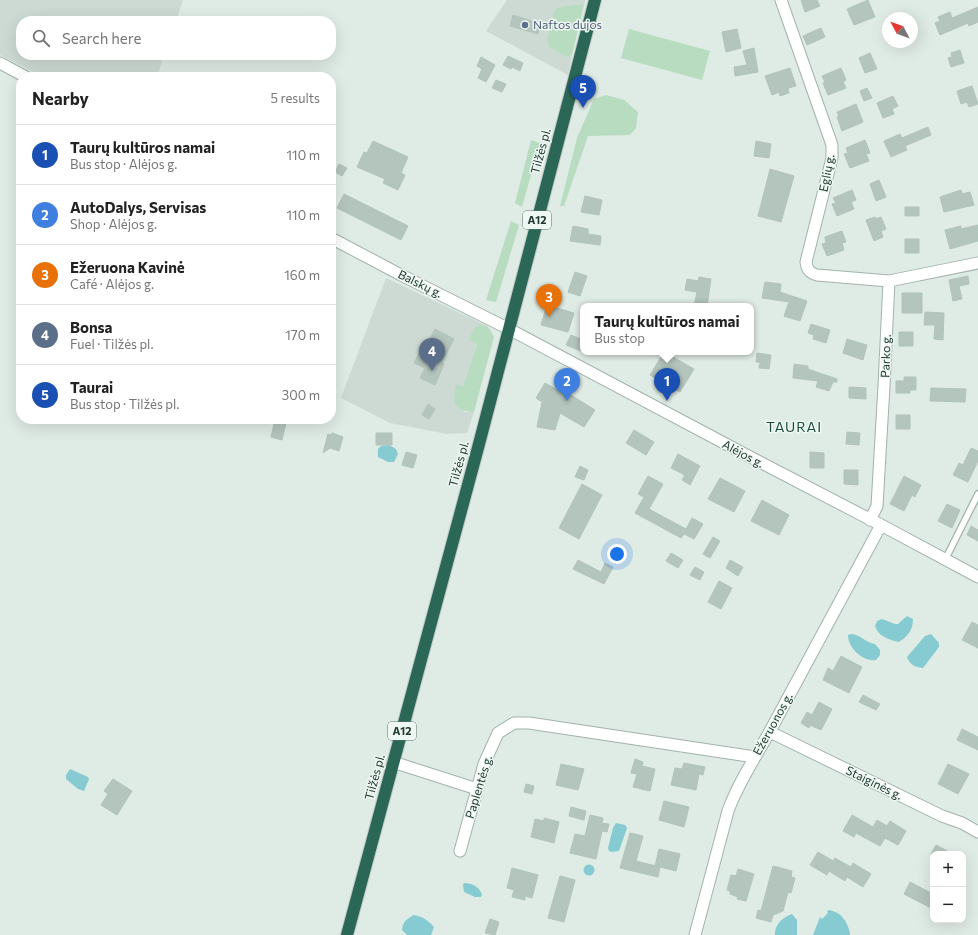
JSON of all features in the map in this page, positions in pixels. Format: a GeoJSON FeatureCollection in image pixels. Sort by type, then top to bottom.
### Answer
{"type":"FeatureCollection","features":[{"type":"Feature","properties":{"kind":"highway","name":"Tilžės pl."},"geometry":{"type":"LineString","coordinates":[[347,935],[509,329],[594,0]]}},
{"type":"Feature","properties":{"kind":"street","name":"Eglių g."},"geometry":{"type":"LineString","coordinates":[[781,0],[832,145],[832,158],[806,267],[811,274],[888,281]]}},
{"type":"Feature","properties":{"kind":"street"},"geometry":{"type":"LineString","coordinates":[[0,63],[17,72]]}},
{"type":"Feature","properties":{"kind":"street","name":"Balskų g."},"geometry":{"type":"LineString","coordinates":[[336,241],[509,329]]}},
{"type":"Feature","properties":{"kind":"street"},"geometry":{"type":"LineString","coordinates":[[888,281],[978,263]]}},
{"type":"Feature","properties":{"kind":"street","name":"Parko g."},"geometry":{"type":"LineString","coordinates":[[870,520],[877,506],[888,281]]}},
{"type":"Feature","properties":{"kind":"street","name":"Alėjos g."},"geometry":{"type":"LineString","coordinates":[[509,329],[978,577]]}},
{"type":"Feature","properties":{"kind":"street","name":"Ežeruonos g."},"geometry":{"type":"LineString","coordinates":[[694,935],[728,811],[735,793],[770,732],[881,525]]}},
{"type":"Feature","properties":{"kind":"street","name":"Paplentės g."},"geometry":{"type":"LineString","coordinates":[[460,851],[484,764],[498,733],[505,727],[514,723],[529,723],[755,757]]}},
{"type":"Feature","properties":{"kind":"street","name":"Staiginės g."},"geometry":{"type":"LineString","coordinates":[[770,732],[978,832]]}},
{"type":"Feature","properties":{"kind":"street"},"geometry":{"type":"LineString","coordinates":[[393,762],[477,788]]}},
{"type":"Feature","properties":{"kind":"lane"},"geometry":{"type":"LineString","coordinates":[[946,560],[978,494]]}},
{"type":"Feature","properties":{"kind":"shaded area"},"geometry":{"type":"Polygon","coordinates":[[[0,0],[183,0],[178,16],[16,16],[16,60],[162,60],[159,72],[33,72],[0,55],[0,0]]]}},
{"type":"Feature","properties":{"kind":"shaded area"},"geometry":{"type":"Polygon","coordinates":[[[507,0],[585,0],[584,5],[558,7],[554,11],[547,39],[550,47],[567,57],[572,55],[568,75],[486,31],[507,0]]]}},
{"type":"Feature","properties":{"kind":"shaded area"},"geometry":{"type":"Polygon","coordinates":[[[386,278],[487,326],[481,325],[469,340],[477,343],[463,386],[457,384],[464,412],[474,412],[467,433],[447,434],[390,423],[341,398],[386,278]]]}},
{"type":"Feature","properties":{"kind":"green space"},"geometry":{"type":"Polygon","coordinates":[[[584,5],[572,55],[567,57],[549,47],[547,39],[554,11],[558,7],[584,5]]]}},
{"type":"Feature","properties":{"kind":"green space"},"geometry":{"type":"Polygon","coordinates":[[[629,29],[710,51],[702,80],[621,58],[629,29]]]}},
{"type":"Feature","properties":{"kind":"green space"},"geometry":{"type":"Polygon","coordinates":[[[606,95],[624,100],[638,112],[636,128],[630,135],[588,136],[564,206],[560,206],[577,138],[594,99],[606,95]]]}},
{"type":"Feature","properties":{"kind":"green space"},"geometry":{"type":"Polygon","coordinates":[[[531,140],[540,143],[522,207],[515,203],[531,140]]]}},
{"type":"Feature","properties":{"kind":"green space"},"geometry":{"type":"Polygon","coordinates":[[[511,221],[519,225],[496,302],[486,300],[511,221]]]}},
{"type":"Feature","properties":{"kind":"green space"},"geometry":{"type":"Polygon","coordinates":[[[481,325],[487,326],[494,337],[474,412],[461,410],[456,404],[454,396],[456,384],[463,386],[477,344],[469,340],[474,329],[481,325]]]}},
{"type":"Feature","properties":{"kind":"water"},"geometry":{"type":"Polygon","coordinates":[[[389,445],[396,449],[398,454],[394,462],[388,462],[378,457],[378,449],[381,446],[389,445]]]}},
{"type":"Feature","properties":{"kind":"water"},"geometry":{"type":"Polygon","coordinates":[[[907,616],[913,619],[911,630],[899,642],[884,637],[876,629],[875,626],[877,621],[882,619],[898,624],[907,616]]]}},
{"type":"Feature","properties":{"kind":"water"},"geometry":{"type":"Polygon","coordinates":[[[931,634],[939,643],[939,647],[923,668],[913,665],[907,657],[925,636],[931,634]]]}},
{"type":"Feature","properties":{"kind":"water"},"geometry":{"type":"Polygon","coordinates":[[[848,635],[857,635],[875,644],[880,650],[880,655],[876,660],[866,659],[853,649],[848,635]]]}},
{"type":"Feature","properties":{"kind":"water"},"geometry":{"type":"Polygon","coordinates":[[[70,769],[88,777],[89,779],[84,791],[78,789],[66,779],[66,775],[70,769]]]}},
{"type":"Feature","properties":{"kind":"water"},"geometry":{"type":"Polygon","coordinates":[[[616,823],[625,825],[627,828],[619,851],[612,852],[609,851],[608,848],[613,828],[616,823]]]}},
{"type":"Feature","properties":{"kind":"water"},"geometry":{"type":"Polygon","coordinates":[[[589,864],[593,866],[595,870],[593,874],[589,876],[585,874],[583,870],[585,866],[589,864]]]}},
{"type":"Feature","properties":{"kind":"water"},"geometry":{"type":"Polygon","coordinates":[[[464,883],[478,888],[482,895],[481,897],[475,897],[464,892],[464,883]]]}},
{"type":"Feature","properties":{"kind":"water"},"geometry":{"type":"Polygon","coordinates":[[[830,910],[838,913],[843,918],[850,935],[813,935],[820,917],[822,919],[828,913],[827,911],[830,910]]]}},
{"type":"Feature","properties":{"kind":"water"},"geometry":{"type":"Polygon","coordinates":[[[792,914],[797,920],[797,935],[775,935],[776,928],[780,922],[785,917],[792,914]]]}},
{"type":"Feature","properties":{"kind":"water"},"geometry":{"type":"Polygon","coordinates":[[[414,915],[430,922],[434,927],[431,935],[407,935],[402,930],[405,921],[414,915]]]}},
{"type":"Feature","properties":{"kind":"building"},"geometry":{"type":"Polygon","coordinates":[[[801,0],[817,0],[820,6],[805,12],[801,0]]]}},
{"type":"Feature","properties":{"kind":"building"},"geometry":{"type":"Polygon","coordinates":[[[868,0],[875,17],[854,25],[847,9],[868,0]]]}},
{"type":"Feature","properties":{"kind":"building"},"geometry":{"type":"Polygon","coordinates":[[[978,7],[978,22],[969,26],[968,23],[940,35],[935,23],[940,21],[938,17],[950,12],[952,18],[978,7]]]}},
{"type":"Feature","properties":{"kind":"building","name":"Naftos dujos"},"geometry":{"type":"Polygon","coordinates":[[[513,15],[541,24],[538,34],[510,26],[513,15]]]}},
{"type":"Feature","properties":{"kind":"building"},"geometry":{"type":"Polygon","coordinates":[[[821,28],[825,37],[807,45],[803,36],[821,28]]]}},
{"type":"Feature","properties":{"kind":"building"},"geometry":{"type":"Polygon","coordinates":[[[737,29],[741,48],[726,52],[722,32],[737,29]]]}},
{"type":"Feature","properties":{"kind":"building"},"geometry":{"type":"Polygon","coordinates":[[[754,48],[758,72],[735,76],[734,67],[747,65],[743,51],[754,48]]]}},
{"type":"Feature","properties":{"kind":"building"},"geometry":{"type":"Polygon","coordinates":[[[960,50],[964,63],[951,67],[948,58],[952,57],[951,53],[960,50]]]}},
{"type":"Feature","properties":{"kind":"building"},"geometry":{"type":"Polygon","coordinates":[[[870,53],[877,69],[865,73],[859,58],[870,53]]]}},
{"type":"Feature","properties":{"kind":"building"},"geometry":{"type":"Polygon","coordinates":[[[508,56],[523,63],[520,71],[503,65],[508,56]]]}},
{"type":"Feature","properties":{"kind":"building"},"geometry":{"type":"Polygon","coordinates":[[[481,57],[495,65],[486,82],[478,78],[482,69],[477,66],[481,57]]]}},
{"type":"Feature","properties":{"kind":"building"},"geometry":{"type":"Polygon","coordinates":[[[790,68],[796,86],[788,88],[789,93],[780,96],[779,92],[772,95],[765,76],[790,68]]]}},
{"type":"Feature","properties":{"kind":"building"},"geometry":{"type":"Polygon","coordinates":[[[841,68],[846,80],[843,82],[846,88],[828,95],[822,76],[841,68]]]}},
{"type":"Feature","properties":{"kind":"building"},"geometry":{"type":"Polygon","coordinates":[[[496,80],[506,84],[502,92],[492,88],[496,80]]]}},
{"type":"Feature","properties":{"kind":"building"},"geometry":{"type":"Polygon","coordinates":[[[972,86],[978,104],[969,107],[967,102],[961,104],[957,91],[972,86]]]}},
{"type":"Feature","properties":{"kind":"building"},"geometry":{"type":"Polygon","coordinates":[[[867,88],[872,98],[864,101],[860,91],[867,88]]]}},
{"type":"Feature","properties":{"kind":"building"},"geometry":{"type":"Polygon","coordinates":[[[893,96],[898,106],[892,109],[894,114],[883,118],[877,103],[893,96]]]}},
{"type":"Feature","properties":{"kind":"building"},"geometry":{"type":"Polygon","coordinates":[[[856,104],[863,122],[842,131],[837,117],[839,116],[837,112],[856,104]]]}},
{"type":"Feature","properties":{"kind":"building"},"geometry":{"type":"Polygon","coordinates":[[[928,127],[931,135],[905,146],[907,150],[891,157],[884,141],[900,134],[902,138],[928,127]]]}},
{"type":"Feature","properties":{"kind":"building"},"geometry":{"type":"Polygon","coordinates":[[[865,140],[870,153],[866,154],[869,161],[850,168],[844,154],[848,153],[846,148],[865,140]]]}},
{"type":"Feature","properties":{"kind":"building"},"geometry":{"type":"Polygon","coordinates":[[[373,141],[408,157],[401,173],[405,175],[398,190],[383,183],[385,179],[357,167],[364,152],[367,153],[373,141]]]}},
{"type":"Feature","properties":{"kind":"building"},"geometry":{"type":"Polygon","coordinates":[[[756,141],[771,144],[769,158],[754,156],[756,141]]]}},
{"type":"Feature","properties":{"kind":"building"},"geometry":{"type":"Polygon","coordinates":[[[339,164],[347,168],[342,176],[336,173],[339,164]]]}},
{"type":"Feature","properties":{"kind":"building"},"geometry":{"type":"Polygon","coordinates":[[[770,169],[794,176],[781,222],[758,216],[770,169]]]}},
{"type":"Feature","properties":{"kind":"building"},"geometry":{"type":"Polygon","coordinates":[[[879,180],[886,197],[876,201],[870,184],[879,180]]]}},
{"type":"Feature","properties":{"kind":"building"},"geometry":{"type":"Polygon","coordinates":[[[852,190],[856,200],[851,202],[854,209],[837,216],[832,204],[836,203],[833,198],[852,190]]]}},
{"type":"Feature","properties":{"kind":"building"},"geometry":{"type":"Polygon","coordinates":[[[961,190],[962,194],[970,192],[974,205],[944,212],[940,197],[961,190]]]}},
{"type":"Feature","properties":{"kind":"building"},"geometry":{"type":"Polygon","coordinates":[[[344,194],[408,226],[401,240],[337,208],[344,194]]]}},
{"type":"Feature","properties":{"kind":"building"},"geometry":{"type":"Polygon","coordinates":[[[585,196],[602,200],[599,215],[581,212],[585,196]]]}},
{"type":"Feature","properties":{"kind":"building"},"geometry":{"type":"Polygon","coordinates":[[[905,207],[919,207],[919,216],[905,216],[905,207]]]}},
{"type":"Feature","properties":{"kind":"building"},"geometry":{"type":"Polygon","coordinates":[[[875,217],[876,219],[881,217],[886,229],[881,231],[883,237],[874,241],[866,220],[875,217]]]}},
{"type":"Feature","properties":{"kind":"building"},"geometry":{"type":"Polygon","coordinates":[[[978,225],[978,241],[950,249],[945,230],[961,226],[961,229],[978,225]]]}},
{"type":"Feature","properties":{"kind":"building"},"geometry":{"type":"Polygon","coordinates":[[[573,226],[588,229],[588,234],[601,236],[600,245],[570,241],[573,226]]]}},
{"type":"Feature","properties":{"kind":"building"},"geometry":{"type":"Polygon","coordinates":[[[842,231],[846,242],[842,243],[844,250],[827,256],[822,244],[826,243],[825,237],[842,231]]]}},
{"type":"Feature","properties":{"kind":"building"},"geometry":{"type":"Polygon","coordinates":[[[905,239],[919,239],[919,253],[905,253],[905,239]]]}},
{"type":"Feature","properties":{"kind":"building"},"geometry":{"type":"Polygon","coordinates":[[[575,272],[587,276],[580,296],[568,292],[575,272]]]}},
{"type":"Feature","properties":{"kind":"building"},"geometry":{"type":"Polygon","coordinates":[[[968,276],[969,284],[959,286],[962,299],[953,301],[949,280],[968,276]]]}},
{"type":"Feature","properties":{"kind":"building"},"geometry":{"type":"Polygon","coordinates":[[[699,277],[711,279],[707,303],[695,303],[697,292],[685,290],[687,279],[698,281],[699,277]]]}},
{"type":"Feature","properties":{"kind":"building"},"geometry":{"type":"Polygon","coordinates":[[[765,282],[781,284],[780,292],[807,301],[800,321],[784,316],[789,302],[762,298],[765,282]]]}},
{"type":"Feature","properties":{"kind":"building"},"geometry":{"type":"Polygon","coordinates":[[[902,293],[922,293],[922,313],[902,313],[902,293]]]}},
{"type":"Feature","properties":{"kind":"building"},"geometry":{"type":"Polygon","coordinates":[[[547,305],[574,313],[568,332],[541,325],[547,305]]]}},
{"type":"Feature","properties":{"kind":"building"},"geometry":{"type":"Polygon","coordinates":[[[925,312],[944,313],[943,340],[934,339],[935,325],[924,325],[925,312]]]}},
{"type":"Feature","properties":{"kind":"building"},"geometry":{"type":"Polygon","coordinates":[[[811,324],[830,330],[826,343],[813,339],[814,335],[808,333],[811,324]]]}},
{"type":"Feature","properties":{"kind":"building"},"geometry":{"type":"Polygon","coordinates":[[[435,329],[454,339],[442,362],[444,364],[435,385],[420,378],[425,368],[414,363],[420,351],[423,352],[435,329]]]}},
{"type":"Feature","properties":{"kind":"building"},"geometry":{"type":"Polygon","coordinates":[[[899,332],[913,332],[913,346],[899,346],[899,332]]]}},
{"type":"Feature","properties":{"kind":"building"},"geometry":{"type":"Polygon","coordinates":[[[571,335],[580,339],[580,351],[566,345],[571,335]]]}},
{"type":"Feature","properties":{"kind":"building"},"geometry":{"type":"Polygon","coordinates":[[[847,339],[867,345],[863,360],[843,353],[847,339]]]}},
{"type":"Feature","properties":{"kind":"building"},"geometry":{"type":"Polygon","coordinates":[[[757,353],[771,355],[769,369],[759,368],[760,362],[756,362],[757,353]]]}},
{"type":"Feature","properties":{"kind":"building"},"geometry":{"type":"Polygon","coordinates":[[[662,355],[669,355],[694,369],[680,392],[650,375],[662,355]]]}},
{"type":"Feature","properties":{"kind":"building"},"geometry":{"type":"Polygon","coordinates":[[[794,364],[808,366],[808,369],[837,379],[837,382],[833,382],[829,391],[816,387],[818,381],[793,378],[794,364]]]}},
{"type":"Feature","properties":{"kind":"building"},"geometry":{"type":"Polygon","coordinates":[[[904,377],[916,377],[916,390],[910,390],[910,393],[896,393],[896,381],[904,381],[904,377]]]}},
{"type":"Feature","properties":{"kind":"building"},"geometry":{"type":"Polygon","coordinates":[[[545,383],[561,392],[563,390],[595,410],[584,427],[560,413],[555,430],[537,427],[542,402],[536,398],[545,383]]]}},
{"type":"Feature","properties":{"kind":"building"},"geometry":{"type":"Polygon","coordinates":[[[849,387],[866,388],[866,399],[849,398],[849,387]]]}},
{"type":"Feature","properties":{"kind":"building"},"geometry":{"type":"Polygon","coordinates":[[[931,388],[966,389],[965,402],[930,401],[931,388]]]}},
{"type":"Feature","properties":{"kind":"building"},"geometry":{"type":"Polygon","coordinates":[[[428,404],[435,409],[429,419],[422,415],[428,404]]]}},
{"type":"Feature","properties":{"kind":"building"},"geometry":{"type":"Polygon","coordinates":[[[896,415],[910,415],[910,429],[896,429],[896,415]]]}},
{"type":"Feature","properties":{"kind":"building"},"geometry":{"type":"Polygon","coordinates":[[[274,424],[286,424],[282,440],[271,437],[274,424]]]}},
{"type":"Feature","properties":{"kind":"building"},"geometry":{"type":"Polygon","coordinates":[[[634,430],[654,442],[646,455],[626,443],[634,430]]]}},
{"type":"Feature","properties":{"kind":"building"},"geometry":{"type":"Polygon","coordinates":[[[847,432],[860,433],[859,445],[846,444],[847,432]]]}},
{"type":"Feature","properties":{"kind":"building"},"geometry":{"type":"Polygon","coordinates":[[[332,433],[343,437],[339,451],[330,448],[323,453],[328,434],[331,435],[332,433]]]}},
{"type":"Feature","properties":{"kind":"building"},"geometry":{"type":"Polygon","coordinates":[[[376,433],[392,433],[392,445],[376,445],[376,433]]]}},
{"type":"Feature","properties":{"kind":"building"},"geometry":{"type":"Polygon","coordinates":[[[971,448],[978,451],[978,461],[968,482],[953,475],[959,463],[963,465],[971,448]]]}},
{"type":"Feature","properties":{"kind":"building"},"geometry":{"type":"Polygon","coordinates":[[[406,452],[417,455],[413,468],[402,465],[406,452]]]}},
{"type":"Feature","properties":{"kind":"building"},"geometry":{"type":"Polygon","coordinates":[[[810,452],[824,453],[824,468],[810,468],[810,452]]]}},
{"type":"Feature","properties":{"kind":"building"},"geometry":{"type":"Polygon","coordinates":[[[678,454],[700,466],[690,485],[682,480],[685,475],[671,468],[678,454]]]}},
{"type":"Feature","properties":{"kind":"building"},"geometry":{"type":"Polygon","coordinates":[[[580,466],[588,470],[584,480],[575,477],[580,466]]]}},
{"type":"Feature","properties":{"kind":"building"},"geometry":{"type":"Polygon","coordinates":[[[844,470],[858,470],[858,485],[844,484],[844,470]]]}},
{"type":"Feature","properties":{"kind":"building"},"geometry":{"type":"Polygon","coordinates":[[[648,476],[663,484],[649,509],[686,529],[692,518],[703,524],[694,539],[684,534],[681,538],[635,513],[644,497],[638,494],[648,476]]]}},
{"type":"Feature","properties":{"kind":"building"},"geometry":{"type":"Polygon","coordinates":[[[904,476],[921,485],[915,497],[912,495],[904,511],[890,504],[904,476]]]}},
{"type":"Feature","properties":{"kind":"building"},"geometry":{"type":"Polygon","coordinates":[[[720,478],[745,491],[734,512],[708,499],[720,478]]]}},
{"type":"Feature","properties":{"kind":"building"},"geometry":{"type":"Polygon","coordinates":[[[582,484],[602,495],[579,539],[559,528],[582,484]]]}},
{"type":"Feature","properties":{"kind":"building"},"geometry":{"type":"Polygon","coordinates":[[[762,500],[789,515],[779,535],[751,521],[762,500]]]}},
{"type":"Feature","properties":{"kind":"building"},"geometry":{"type":"Polygon","coordinates":[[[947,504],[960,510],[952,528],[938,521],[947,504]]]}},
{"type":"Feature","properties":{"kind":"building"},"geometry":{"type":"Polygon","coordinates":[[[971,526],[978,530],[978,541],[967,535],[971,526]]]}},
{"type":"Feature","properties":{"kind":"building"},"geometry":{"type":"Polygon","coordinates":[[[713,537],[720,541],[710,558],[703,554],[713,537]]]}},
{"type":"Feature","properties":{"kind":"building"},"geometry":{"type":"Polygon","coordinates":[[[671,553],[683,560],[678,568],[666,561],[671,553]]]}},
{"type":"Feature","properties":{"kind":"building"},"geometry":{"type":"Polygon","coordinates":[[[578,560],[601,572],[605,563],[613,567],[604,584],[573,569],[578,560]]]}},
{"type":"Feature","properties":{"kind":"building"},"geometry":{"type":"Polygon","coordinates":[[[730,560],[743,567],[738,576],[726,568],[730,560]]]}},
{"type":"Feature","properties":{"kind":"building"},"geometry":{"type":"Polygon","coordinates":[[[695,567],[704,572],[700,580],[690,575],[695,567]]]}},
{"type":"Feature","properties":{"kind":"building"},"geometry":{"type":"Polygon","coordinates":[[[719,581],[732,588],[721,609],[708,602],[719,581]]]}},
{"type":"Feature","properties":{"kind":"building"},"geometry":{"type":"Polygon","coordinates":[[[972,622],[978,625],[978,648],[962,640],[972,622]]]}},
{"type":"Feature","properties":{"kind":"building"},"geometry":{"type":"Polygon","coordinates":[[[841,656],[862,667],[849,693],[823,680],[828,668],[833,671],[841,656]]]}},
{"type":"Feature","properties":{"kind":"building"},"geometry":{"type":"Polygon","coordinates":[[[863,695],[880,704],[876,710],[859,702],[863,695]]]}},
{"type":"Feature","properties":{"kind":"building"},"geometry":{"type":"Polygon","coordinates":[[[819,702],[832,709],[821,730],[810,725],[809,728],[801,723],[807,712],[812,715],[819,702]]]}},
{"type":"Feature","properties":{"kind":"building"},"geometry":{"type":"Polygon","coordinates":[[[962,729],[978,737],[978,750],[957,740],[962,729]]]}},
{"type":"Feature","properties":{"kind":"building"},"geometry":{"type":"Polygon","coordinates":[[[635,759],[643,762],[642,766],[655,769],[650,791],[633,787],[637,774],[631,773],[635,759]]]}},
{"type":"Feature","properties":{"kind":"building"},"geometry":{"type":"Polygon","coordinates":[[[684,763],[705,767],[703,775],[699,774],[696,790],[671,785],[675,768],[682,769],[684,763]]]}},
{"type":"Feature","properties":{"kind":"building"},"geometry":{"type":"Polygon","coordinates":[[[561,764],[584,769],[578,790],[556,785],[561,764]]]}},
{"type":"Feature","properties":{"kind":"building"},"geometry":{"type":"Polygon","coordinates":[[[948,764],[969,774],[958,794],[938,784],[948,764]]]}},
{"type":"Feature","properties":{"kind":"building"},"geometry":{"type":"Polygon","coordinates":[[[113,779],[132,791],[117,815],[101,805],[108,794],[104,791],[113,779]]]}},
{"type":"Feature","properties":{"kind":"building"},"geometry":{"type":"Polygon","coordinates":[[[526,784],[534,786],[532,794],[524,792],[526,784]]]}},
{"type":"Feature","properties":{"kind":"building"},"geometry":{"type":"Polygon","coordinates":[[[664,801],[689,807],[684,827],[659,820],[664,801]]]}},
{"type":"Feature","properties":{"kind":"building"},"geometry":{"type":"Polygon","coordinates":[[[571,807],[586,811],[584,820],[569,816],[571,807]]]}},
{"type":"Feature","properties":{"kind":"building"},"geometry":{"type":"Polygon","coordinates":[[[590,815],[603,818],[602,823],[609,824],[607,832],[602,831],[596,859],[570,853],[575,834],[585,836],[590,815]]]}},
{"type":"Feature","properties":{"kind":"building"},"geometry":{"type":"Polygon","coordinates":[[[852,815],[873,827],[877,820],[887,826],[890,821],[906,831],[898,845],[885,838],[880,846],[856,833],[854,837],[843,831],[852,815]]]}},
{"type":"Feature","properties":{"kind":"building"},"geometry":{"type":"Polygon","coordinates":[[[544,818],[559,822],[554,843],[531,837],[535,819],[544,821],[544,818]]]}},
{"type":"Feature","properties":{"kind":"building"},"geometry":{"type":"Polygon","coordinates":[[[630,833],[643,836],[636,861],[655,866],[659,849],[680,854],[676,871],[660,867],[658,877],[620,868],[630,833]]]}},
{"type":"Feature","properties":{"kind":"building"},"geometry":{"type":"Polygon","coordinates":[[[936,845],[947,851],[933,851],[936,845]]]}},
{"type":"Feature","properties":{"kind":"building"},"geometry":{"type":"Polygon","coordinates":[[[818,852],[833,861],[835,858],[851,867],[853,863],[871,874],[863,887],[847,877],[845,881],[829,871],[827,875],[810,865],[818,852]]]}},
{"type":"Feature","properties":{"kind":"building"},"geometry":{"type":"Polygon","coordinates":[[[773,866],[792,871],[791,877],[795,878],[791,893],[788,892],[783,911],[773,915],[771,922],[756,918],[758,910],[761,911],[773,866]]]}},
{"type":"Feature","properties":{"kind":"building"},"geometry":{"type":"Polygon","coordinates":[[[512,868],[538,875],[532,898],[525,896],[525,900],[512,897],[514,890],[507,888],[512,868]]]}},
{"type":"Feature","properties":{"kind":"building"},"geometry":{"type":"Polygon","coordinates":[[[738,869],[754,874],[746,901],[737,899],[738,897],[730,894],[730,891],[727,890],[731,875],[736,876],[738,869]]]}},
{"type":"Feature","properties":{"kind":"building"},"geometry":{"type":"Polygon","coordinates":[[[560,876],[575,880],[564,922],[548,918],[560,876]]]}},
{"type":"Feature","properties":{"kind":"building"},"geometry":{"type":"Polygon","coordinates":[[[910,882],[930,892],[930,907],[904,894],[910,882]]]}},
{"type":"Feature","properties":{"kind":"building"},"geometry":{"type":"Polygon","coordinates":[[[490,919],[499,922],[495,935],[485,933],[490,919]]]}},
{"type":"Feature","properties":{"kind":"place","name":"Naftos dujos"},"geometry":{"type":"Point","coordinates":[525,25]}},
{"type":"Feature","properties":{"kind":"place","name":"Taurai"},"geometry":{"type":"Point","coordinates":[583,108]}},
{"type":"Feature","properties":{"kind":"place","name":"Ežeruona Kavinė"},"geometry":{"type":"Point","coordinates":[549,317]}},
{"type":"Feature","properties":{"kind":"place","name":"Bonsa"},"geometry":{"type":"Point","coordinates":[432,371]}},
{"type":"Feature","properties":{"kind":"place","name":"AutoDalys, Servisas"},"geometry":{"type":"Point","coordinates":[567,401]}},
{"type":"Feature","properties":{"kind":"place","name":"Taurų kultūros namai"},"geometry":{"type":"Point","coordinates":[667,401]}},
{"type":"Feature","properties":{"kind":"district","name":"TAURAI"},"geometry":{"type":"Point","coordinates":[794,427]}}]}
